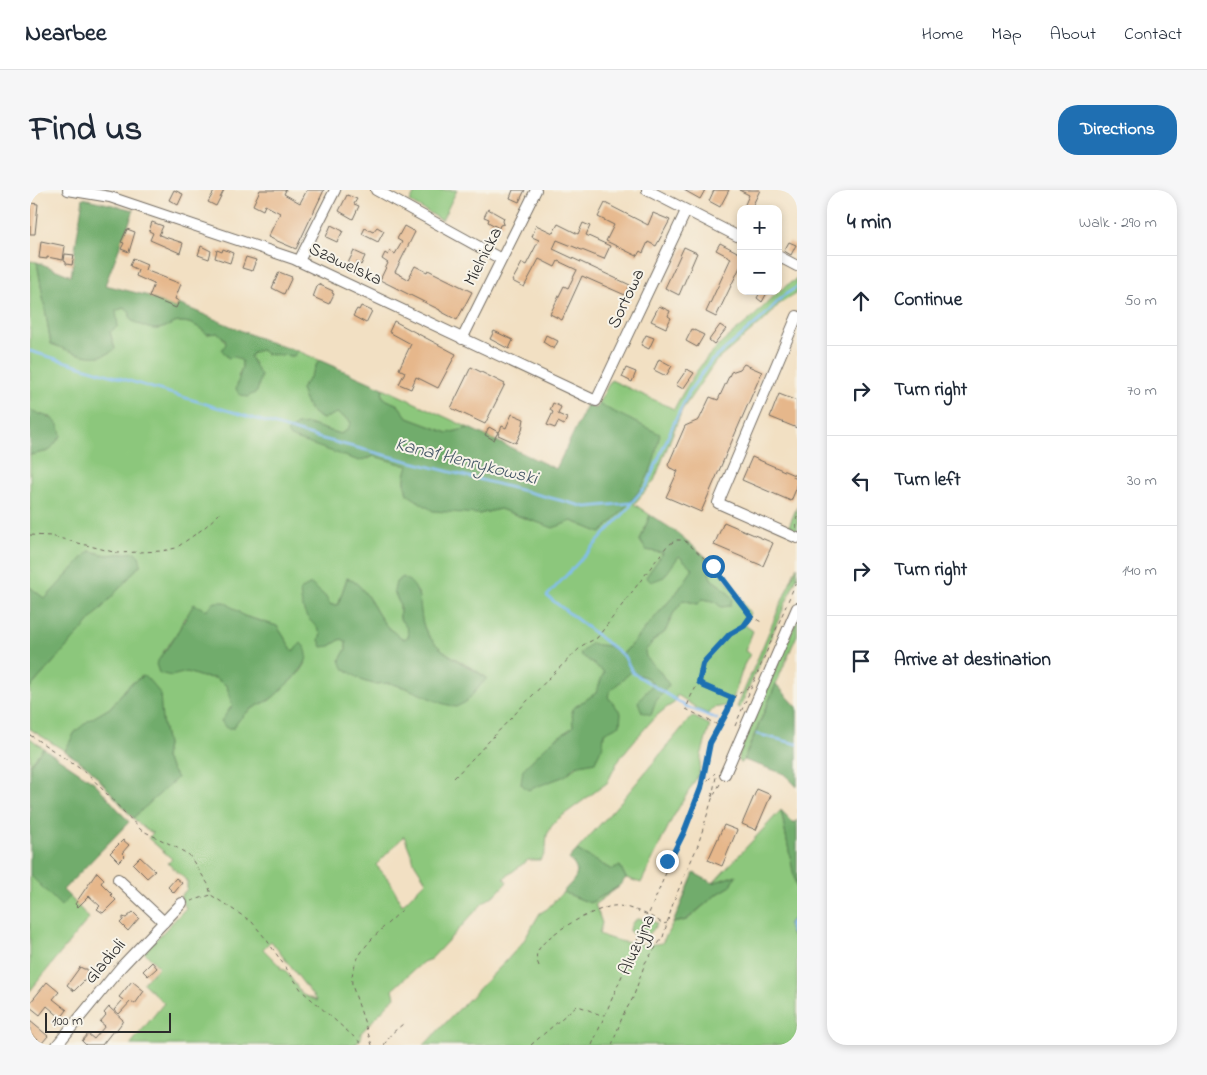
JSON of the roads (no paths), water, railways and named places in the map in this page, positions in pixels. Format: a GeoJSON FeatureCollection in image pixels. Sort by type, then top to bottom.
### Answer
{"type":"FeatureCollection","features":[{"type":"Feature","properties":{"kind":"street","name":"Szawelska"},"geometry":{"type":"LineString","coordinates":[[68,190],[111,194],[299,261],[596,401]]}},
{"type":"Feature","properties":{"kind":"street"},"geometry":{"type":"LineString","coordinates":[[299,261],[335,190]]}},
{"type":"Feature","properties":{"kind":"street"},"geometry":{"type":"LineString","coordinates":[[376,190],[501,259]]}},
{"type":"Feature","properties":{"kind":"street","name":"Mielnicka"},"geometry":{"type":"LineString","coordinates":[[462,339],[536,190]]}},
{"type":"Feature","properties":{"kind":"street"},"geometry":{"type":"LineString","coordinates":[[647,190],[737,236]]}},
{"type":"Feature","properties":{"kind":"street","name":"Sortowa"},"geometry":{"type":"LineString","coordinates":[[596,401],[686,211]]}},
{"type":"Feature","properties":{"kind":"street"},"geometry":{"type":"LineString","coordinates":[[782,258],[797,266]]}},
{"type":"Feature","properties":{"kind":"street"},"geometry":{"type":"LineString","coordinates":[[797,316],[718,502],[797,538]]}},
{"type":"Feature","properties":{"kind":"street"},"geometry":{"type":"LineString","coordinates":[[725,774],[797,608]]}},
{"type":"Feature","properties":{"kind":"street"},"geometry":{"type":"LineString","coordinates":[[118,879],[164,922]]}},
{"type":"Feature","properties":{"kind":"street","name":"Gladioli"},"geometry":{"type":"LineString","coordinates":[[57,1045],[121,967],[182,903]]}},
{"type":"Feature","properties":{"kind":"water"},"geometry":{"type":"Polygon","coordinates":[[[794,918],[797,919],[797,938],[790,932],[788,924],[794,918]]]}},
{"type":"Feature","properties":{"kind":"waterway","name":"Kanał Henrykowski"},"geometry":{"type":"LineString","coordinates":[[30,351],[319,438],[586,507],[631,503],[647,485],[690,390],[711,361],[762,318],[783,296],[797,287]]}},
{"type":"Feature","properties":{"kind":"waterway"},"geometry":{"type":"LineString","coordinates":[[631,503],[630,507],[547,596],[624,656],[633,673],[687,707],[717,719]]}},
{"type":"Feature","properties":{"kind":"waterway"},"geometry":{"type":"LineString","coordinates":[[757,734],[797,744]]}}]}
